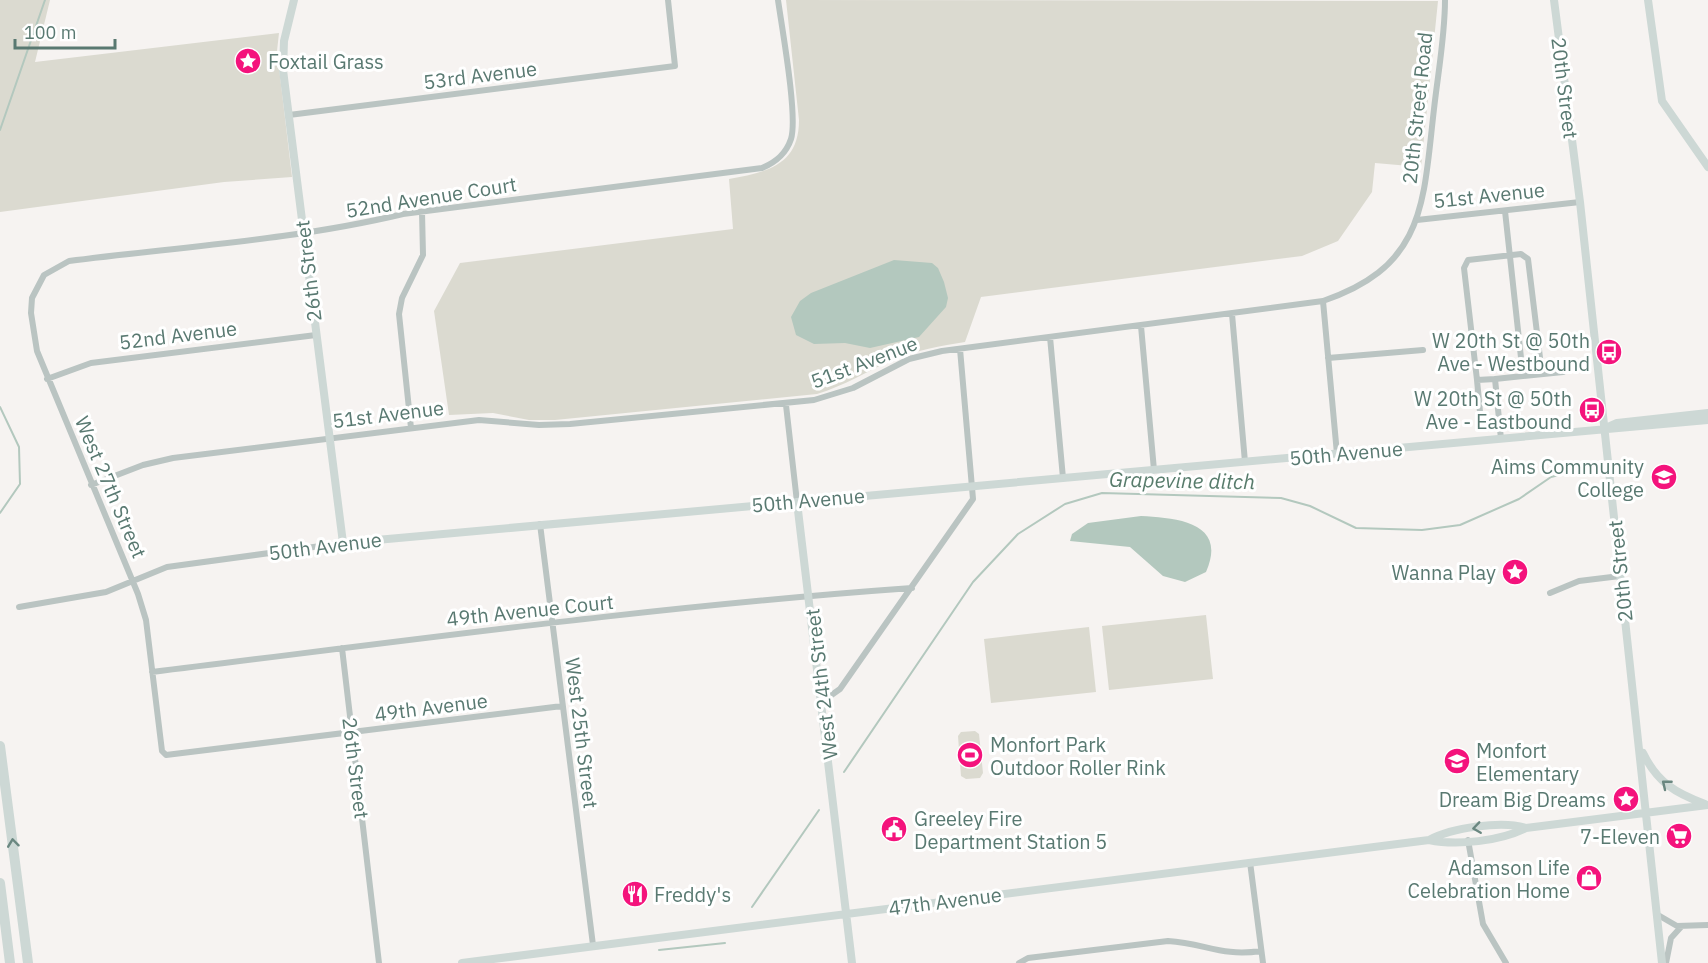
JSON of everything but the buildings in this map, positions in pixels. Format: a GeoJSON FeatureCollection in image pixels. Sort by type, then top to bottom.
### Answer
{"type":"FeatureCollection","features":[{"type":"Feature","properties":{"kind":"highway"},"geometry":{"type":"LineString","coordinates":[[0,746],[28,963]]}},
{"type":"Feature","properties":{"kind":"highway"},"geometry":{"type":"LineString","coordinates":[[18,880],[33,963]]}},
{"type":"Feature","properties":{"kind":"highway"},"geometry":{"type":"LineString","coordinates":[[0,883],[10,963]]}},
{"type":"Feature","properties":{"kind":"street","name":"26th Street"},"geometry":{"type":"LineString","coordinates":[[294,0],[283,51],[343,543]]}},
{"type":"Feature","properties":{"kind":"street","name":"53rd Avenue"},"geometry":{"type":"LineString","coordinates":[[289,115],[675,66],[668,0]]}},
{"type":"Feature","properties":{"kind":"street","name":"52nd Avenue Court"},"geometry":{"type":"LineString","coordinates":[[74,260],[304,233],[422,212],[762,168],[779,159],[787,149],[794,127],[778,0]]}},
{"type":"Feature","properties":{"kind":"street","name":"20th Street Road"},"geometry":{"type":"LineString","coordinates":[[1417,220],[1425,189],[1445,0]]}},
{"type":"Feature","properties":{"kind":"street","name":"20th Street"},"geometry":{"type":"LineString","coordinates":[[1554,0],[1580,202],[1664,963]]}},
{"type":"Feature","properties":{"kind":"street"},"geometry":{"type":"LineString","coordinates":[[1648,0],[1662,101],[1708,166]]}},
{"type":"Feature","properties":{"kind":"street","name":"51st Avenue"},"geometry":{"type":"LineString","coordinates":[[91,485],[143,465],[173,458],[478,420],[539,425],[570,424],[786,405],[832,396],[909,359],[960,349],[1323,301],[1350,292],[1381,272],[1406,243],[1417,220],[1580,202]]}},
{"type":"Feature","properties":{"kind":"street"},"geometry":{"type":"LineString","coordinates":[[1505,211],[1523,376]]}},
{"type":"Feature","properties":{"kind":"street"},"geometry":{"type":"LineString","coordinates":[[411,428],[399,314],[402,298],[423,255],[422,212]]}},
{"type":"Feature","properties":{"kind":"street"},"geometry":{"type":"LineString","coordinates":[[1480,412],[1465,263],[1468,260],[1521,254],[1528,259],[1542,374]]}},
{"type":"Feature","properties":{"kind":"street","name":"West 27th Street"},"geometry":{"type":"LineString","coordinates":[[74,260],[60,264],[44,274],[32,297],[31,313],[37,351],[91,485],[134,580],[146,621],[162,751]]}},
{"type":"Feature","properties":{"kind":"street"},"geometry":{"type":"LineString","coordinates":[[1323,301],[1336,454]]}},
{"type":"Feature","properties":{"kind":"street"},"geometry":{"type":"LineString","coordinates":[[1232,314],[1245,462]]}},
{"type":"Feature","properties":{"kind":"street"},"geometry":{"type":"LineString","coordinates":[[1141,326],[1154,470]]}},
{"type":"Feature","properties":{"kind":"street","name":"52nd Avenue"},"geometry":{"type":"LineString","coordinates":[[47,379],[91,363],[316,335]]}},
{"type":"Feature","properties":{"kind":"street"},"geometry":{"type":"LineString","coordinates":[[1050,338],[1063,478]]}},
{"type":"Feature","properties":{"kind":"street"},"geometry":{"type":"LineString","coordinates":[[822,701],[840,689],[973,499],[960,349]]}},
{"type":"Feature","properties":{"kind":"street"},"geometry":{"type":"LineString","coordinates":[[1328,358],[1423,350]]}},
{"type":"Feature","properties":{"kind":"street"},"geometry":{"type":"LineString","coordinates":[[1477,380],[1563,372]]}},
{"type":"Feature","properties":{"kind":"street"},"geometry":{"type":"LineString","coordinates":[[1496,379],[1502,439]]}},
{"type":"Feature","properties":{"kind":"street","name":"West 24th Street"},"geometry":{"type":"LineString","coordinates":[[786,405],[852,963]]}},
{"type":"Feature","properties":{"kind":"street","name":"50th Avenue"},"geometry":{"type":"LineString","coordinates":[[1605,428],[1617,423],[1708,414]]}},
{"type":"Feature","properties":{"kind":"street","name":"50th Avenue"},"geometry":{"type":"LineString","coordinates":[[19,608],[106,592],[167,567],[343,543],[1708,420]]}},
{"type":"Feature","properties":{"kind":"street","name":"West 25th Street"},"geometry":{"type":"LineString","coordinates":[[540,524],[593,945]]}},
{"type":"Feature","properties":{"kind":"street"},"geometry":{"type":"LineString","coordinates":[[1550,593],[1578,581],[1620,576]]}},
{"type":"Feature","properties":{"kind":"street","name":"49th Avenue Court"},"geometry":{"type":"LineString","coordinates":[[152,672],[552,622],[810,595],[912,588]]}},
{"type":"Feature","properties":{"kind":"street","name":"26th Street"},"geometry":{"type":"LineString","coordinates":[[342,648],[379,962]]}},
{"type":"Feature","properties":{"kind":"street","name":"49th Avenue"},"geometry":{"type":"LineString","coordinates":[[162,751],[166,755],[185,754],[562,706]]}},
{"type":"Feature","properties":{"kind":"street"},"geometry":{"type":"LineString","coordinates":[[1640,745],[1650,766],[1665,785],[1680,795],[1708,805]]}},
{"type":"Feature","properties":{"kind":"street","name":"47th Avenue"},"geometry":{"type":"LineString","coordinates":[[462,963],[1429,840],[1445,843],[1514,834],[1526,828],[1708,805]]}},
{"type":"Feature","properties":{"kind":"street","name":"47th Avenue"},"geometry":{"type":"LineString","coordinates":[[1429,840],[1443,832],[1512,823],[1526,828]]}},
{"type":"Feature","properties":{"kind":"street"},"geometry":{"type":"LineString","coordinates":[[1468,840],[1483,924],[1506,963]]}},
{"type":"Feature","properties":{"kind":"street"},"geometry":{"type":"LineString","coordinates":[[1250,862],[1263,963]]}},
{"type":"Feature","properties":{"kind":"street"},"geometry":{"type":"LineString","coordinates":[[1658,915],[1671,925],[1682,927],[1708,924]]}},
{"type":"Feature","properties":{"kind":"street"},"geometry":{"type":"LineString","coordinates":[[1664,963],[1671,938],[1682,927]]}},
{"type":"Feature","properties":{"kind":"street"},"geometry":{"type":"LineString","coordinates":[[1019,963],[1028,958],[1168,941],[1186,942],[1221,952],[1239,954],[1261,951]]}},
{"type":"Feature","properties":{"kind":"shaded area"},"geometry":{"type":"Polygon","coordinates":[[[0,0],[50,0],[35,62],[279,33],[277,51],[292,177],[224,182],[0,212],[0,0]]]}},
{"type":"Feature","properties":{"kind":"shaded area"},"geometry":{"type":"Polygon","coordinates":[[[786,0],[1438,1],[1421,167],[1375,163],[1372,192],[1338,241],[1302,256],[981,297],[965,342],[902,357],[817,394],[555,420],[529,420],[493,413],[449,415],[434,311],[460,263],[733,229],[729,179],[756,173],[778,164],[787,157],[798,135],[799,120],[786,0]]]}},
{"type":"Feature","properties":{"kind":"shaded area"},"geometry":{"type":"Polygon","coordinates":[[[894,260],[932,263],[938,268],[944,282],[948,298],[946,307],[919,337],[870,348],[845,343],[814,344],[796,335],[791,317],[800,301],[811,293],[894,260]]]}},
{"type":"Feature","properties":{"kind":"shaded area"},"geometry":{"type":"Polygon","coordinates":[[[1141,516],[1183,521],[1205,533],[1210,542],[1211,555],[1206,572],[1185,582],[1163,576],[1130,547],[1070,541],[1072,534],[1088,523],[1141,516]]]}},
{"type":"Feature","properties":{"kind":"shaded area"},"geometry":{"type":"Polygon","coordinates":[[[1206,615],[1213,679],[1109,690],[1102,626],[1206,615]]]}},
{"type":"Feature","properties":{"kind":"shaded area"},"geometry":{"type":"Polygon","coordinates":[[[1089,627],[1096,692],[991,703],[984,639],[1089,627]]]}},
{"type":"Feature","properties":{"kind":"shaded area","name":"Monfort Park Outdoor Roller Rink"},"geometry":{"type":"Polygon","coordinates":[[[975,731],[979,734],[983,773],[980,778],[966,779],[961,776],[958,736],[961,732],[975,731]]]}},
{"type":"Feature","properties":{"kind":"waterway"},"geometry":{"type":"LineString","coordinates":[[0,130],[45,0]]}},
{"type":"Feature","properties":{"kind":"waterway"},"geometry":{"type":"LineString","coordinates":[[0,407],[19,447],[20,484],[0,513]]}},
{"type":"Feature","properties":{"kind":"waterway","name":"Grapevine ditch"},"geometry":{"type":"LineString","coordinates":[[844,772],[973,582],[1018,534],[1065,504],[1102,493],[1281,498],[1310,506],[1356,528],[1422,530],[1460,525],[1519,499],[1551,477],[1594,466]]}},
{"type":"Feature","properties":{"kind":"waterway","name":"Grapevine ditch"},"geometry":{"type":"LineString","coordinates":[[752,907],[819,810]]}},
{"type":"Feature","properties":{"kind":"waterway","name":"Grapevine ditch"},"geometry":{"type":"LineString","coordinates":[[659,950],[725,943]]}},
{"type":"Feature","properties":{"kind":"place","name":"Foxtail Grass"},"geometry":{"type":"Point","coordinates":[248,61]}},
{"type":"Feature","properties":{"kind":"place","name":"W 20th St @ 50th Ave - Westbound"},"geometry":{"type":"Point","coordinates":[1609,352]}},
{"type":"Feature","properties":{"kind":"place","name":"W 20th St @ 50th Ave - Eastbound"},"geometry":{"type":"Point","coordinates":[1592,410]}},
{"type":"Feature","properties":{"kind":"place","name":"Aims Community College"},"geometry":{"type":"Point","coordinates":[1664,477]}},
{"type":"Feature","properties":{"kind":"place","name":"Wanna Play"},"geometry":{"type":"Point","coordinates":[1515,572]}},
{"type":"Feature","properties":{"kind":"place","name":"Monfort Park Outdoor Roller Rink"},"geometry":{"type":"Point","coordinates":[970,755]}},
{"type":"Feature","properties":{"kind":"place","name":"Monfort Elementary"},"geometry":{"type":"Point","coordinates":[1457,761]}},
{"type":"Feature","properties":{"kind":"place","name":"Dream Big Dreams"},"geometry":{"type":"Point","coordinates":[1626,799]}},
{"type":"Feature","properties":{"kind":"place","name":"Greeley Fire Department Station 5"},"geometry":{"type":"Point","coordinates":[894,829]}},
{"type":"Feature","properties":{"kind":"place","name":"7-Eleven"},"geometry":{"type":"Point","coordinates":[1679,836]}},
{"type":"Feature","properties":{"kind":"place","name":"Adamson Life Celebration Home"},"geometry":{"type":"Point","coordinates":[1589,878]}},
{"type":"Feature","properties":{"kind":"place","name":"Freddy's"},"geometry":{"type":"Point","coordinates":[635,894]}}]}
